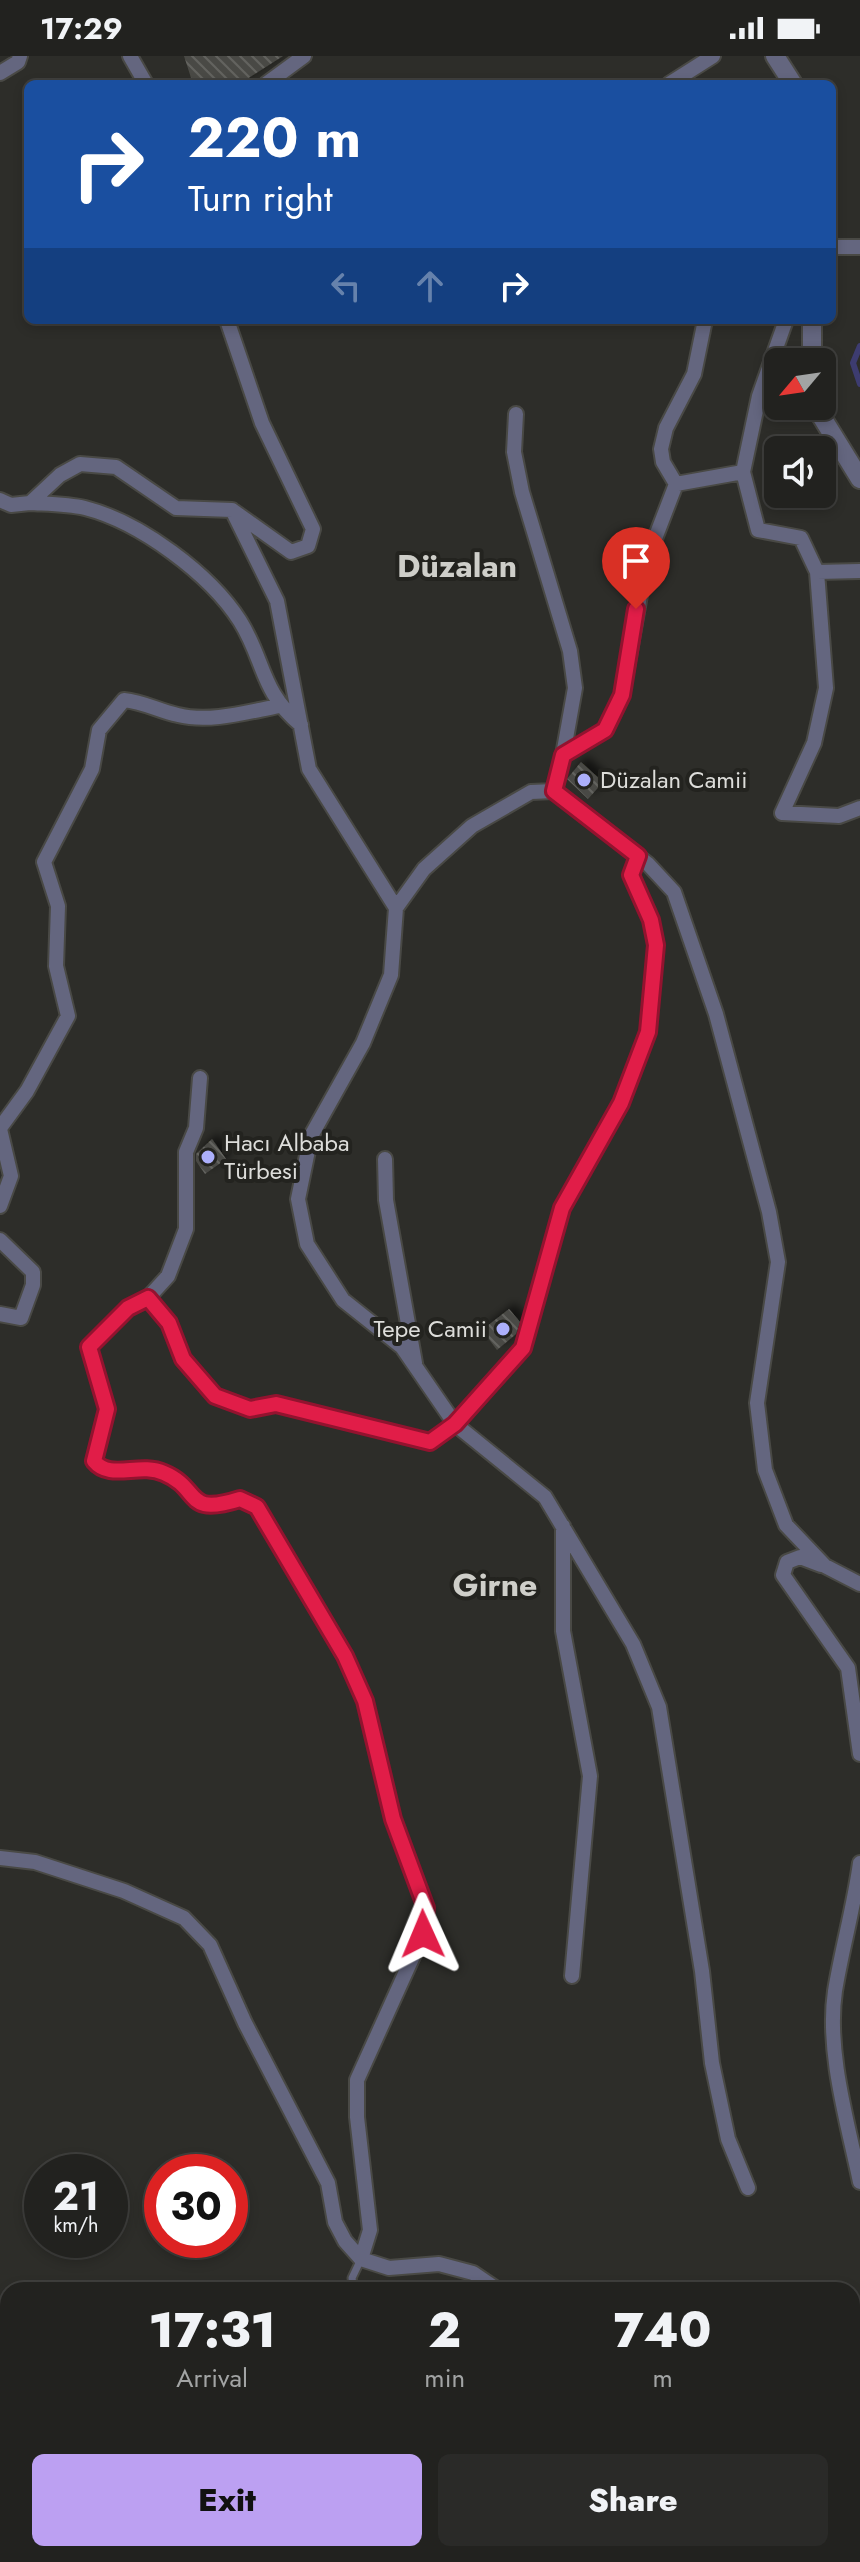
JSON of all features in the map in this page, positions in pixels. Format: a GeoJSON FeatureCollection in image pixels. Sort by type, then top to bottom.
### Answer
{"type":"FeatureCollection","features":[{"type":"Feature","properties":{"kind":"street"},"geometry":{"type":"LineString","coordinates":[[0,73],[18,62],[20,56]]}},
{"type":"Feature","properties":{"kind":"street"},"geometry":{"type":"LineString","coordinates":[[130,56],[144,80]]}},
{"type":"Feature","properties":{"kind":"street"},"geometry":{"type":"LineString","coordinates":[[271,80],[304,56]]}},
{"type":"Feature","properties":{"kind":"street"},"geometry":{"type":"LineString","coordinates":[[675,80],[713,56]]}},
{"type":"Feature","properties":{"kind":"street"},"geometry":{"type":"LineString","coordinates":[[775,56],[790,80]]}},
{"type":"Feature","properties":{"kind":"street"},"geometry":{"type":"LineString","coordinates":[[836,247],[860,247]]}},
{"type":"Feature","properties":{"kind":"street"},"geometry":{"type":"LineString","coordinates":[[30,503],[60,475],[80,464],[116,467],[176,508],[232,510],[291,552],[308,546],[313,529],[262,423],[228,324]]}},
{"type":"Feature","properties":{"kind":"street"},"geometry":{"type":"LineString","coordinates":[[676,484],[663,462],[661,449],[666,428],[694,374],[704,324]]}},
{"type":"Feature","properties":{"kind":"street"},"geometry":{"type":"LineString","coordinates":[[785,324],[759,396],[743,472],[758,530],[801,538],[817,572],[826,688],[814,743],[782,813],[839,816],[860,808]]}},
{"type":"Feature","properties":{"kind":"street"},"geometry":{"type":"LineString","coordinates":[[812,324],[812,348]]}},
{"type":"Feature","properties":{"kind":"street"},"geometry":{"type":"LineString","coordinates":[[516,414],[514,452],[522,492],[570,651],[575,688],[554,791]]}},
{"type":"Feature","properties":{"kind":"street"},"geometry":{"type":"LineString","coordinates":[[824,420],[860,479]]}},
{"type":"Feature","properties":{"kind":"street"},"geometry":{"type":"LineString","coordinates":[[676,484],[743,472]]}},
{"type":"Feature","properties":{"kind":"street"},"geometry":{"type":"LineString","coordinates":[[563,755],[605,730],[622,695],[646,562],[676,484]]}},
{"type":"Feature","properties":{"kind":"street"},"geometry":{"type":"LineString","coordinates":[[0,500],[11,505],[30,503],[87,508],[156,541],[209,580],[241,623],[279,706],[301,725]]}},
{"type":"Feature","properties":{"kind":"street"},"geometry":{"type":"LineString","coordinates":[[232,510],[277,601],[309,769],[396,908]]}},
{"type":"Feature","properties":{"kind":"street"},"geometry":{"type":"LineString","coordinates":[[817,572],[860,571]]}},
{"type":"Feature","properties":{"kind":"street"},"geometry":{"type":"LineString","coordinates":[[0,1206],[11,1176],[0,1128],[27,1091],[68,1016],[56,966],[58,906],[44,862],[92,769],[99,730],[124,700],[148,703],[179,716],[218,717],[279,706]]}},
{"type":"Feature","properties":{"kind":"street"},"geometry":{"type":"LineString","coordinates":[[748,2188],[728,2139],[712,2063],[702,1971],[659,1707],[633,1644],[545,1497],[455,1424],[402,1347],[343,1300],[307,1244],[298,1199],[311,1136],[363,1043],[391,975],[396,908],[424,869],[472,826],[531,792],[554,791],[638,856],[674,892],[716,1014],[761,1181],[778,1262],[757,1403],[765,1470],[786,1525],[825,1566]]}},
{"type":"Feature","properties":{"kind":"street"},"geometry":{"type":"LineString","coordinates":[[148,1298],[169,1323],[183,1359],[215,1396],[250,1409],[276,1404],[430,1442],[455,1424],[523,1348],[562,1208],[621,1103],[648,1032],[656,945],[651,920],[631,875],[638,856]]}},
{"type":"Feature","properties":{"kind":"street"},"geometry":{"type":"LineString","coordinates":[[200,1078],[196,1128],[186,1152],[186,1229],[168,1276],[148,1298],[128,1308],[89,1347],[107,1409],[94,1461],[101,1469],[111,1472],[128,1467],[166,1473],[198,1504],[216,1507],[240,1499],[257,1507],[345,1656],[365,1701],[393,1819],[426,1908],[423,1934],[357,2080],[357,2117],[370,2230],[361,2259]]}},
{"type":"Feature","properties":{"kind":"street"},"geometry":{"type":"LineString","coordinates":[[385,1159],[386,1200],[415,1365]]}},
{"type":"Feature","properties":{"kind":"street"},"geometry":{"type":"LineString","coordinates":[[0,1240],[33,1272],[33,1285],[21,1318],[0,1314]]}},
{"type":"Feature","properties":{"kind":"street"},"geometry":{"type":"LineString","coordinates":[[563,1526],[563,1631],[590,1776],[572,1976]]}},
{"type":"Feature","properties":{"kind":"street"},"geometry":{"type":"LineString","coordinates":[[860,1584],[800,1557],[787,1562],[783,1575],[848,1668],[860,1754]]}},
{"type":"Feature","properties":{"kind":"street"},"geometry":{"type":"LineString","coordinates":[[0,1858],[35,1862],[124,1891],[184,1918],[210,1945],[245,2023],[328,2183],[335,2222],[345,2241],[361,2259],[389,2268],[439,2264],[473,2273],[486,2282]]}},
{"type":"Feature","properties":{"kind":"street"},"geometry":{"type":"LineString","coordinates":[[860,1863],[852,1921],[835,1994],[837,2066],[860,2182]]}},
{"type":"Feature","properties":{"kind":"lane"},"geometry":{"type":"LineString","coordinates":[[353,2282],[361,2259]]}},
{"type":"Feature","properties":{"kind":"building"},"geometry":{"type":"Polygon","coordinates":[[[184,56],[283,56],[245,80],[192,80],[184,56]]]}},
{"type":"Feature","properties":{"kind":"building","name":"Düzalan Camii"},"geometry":{"type":"Polygon","coordinates":[[[581,762],[603,782],[588,799],[567,779],[581,762]]]}},
{"type":"Feature","properties":{"kind":"building","name":"Hacı Albaba Türbesi"},"geometry":{"type":"Polygon","coordinates":[[[212,1139],[226,1159],[205,1174],[196,1161],[196,1154],[212,1139]]]}},
{"type":"Feature","properties":{"kind":"building","name":"Tepe Camii"},"geometry":{"type":"Polygon","coordinates":[[[509,1309],[520,1322],[516,1334],[497,1350],[482,1330],[509,1309]]]}},
{"type":"Feature","properties":{"kind":"waterway"},"geometry":{"type":"LineString","coordinates":[[860,346],[853,363],[860,384]]}},
{"type":"Feature","properties":{"kind":"place","name":"Düzalan Camii"},"geometry":{"type":"Point","coordinates":[584,780]}},
{"type":"Feature","properties":{"kind":"place","name":"Hacı Albaba Türbesi"},"geometry":{"type":"Point","coordinates":[208,1157]}},
{"type":"Feature","properties":{"kind":"place","name":"Tepe Camii"},"geometry":{"type":"Point","coordinates":[503,1329]}},
{"type":"Feature","properties":{"kind":"district","name":"Düzalan"},"geometry":{"type":"Point","coordinates":[457,566]}},
{"type":"Feature","properties":{"kind":"district","name":"Girne"},"geometry":{"type":"Point","coordinates":[495,1585]}},
{"type":"Feature","properties":{"kind":"route"},"geometry":{"type":"LineString","coordinates":[[423,1934],[426,1908],[393,1819],[365,1701],[345,1656],[257,1507],[240,1499],[216,1507],[198,1504],[166,1473],[128,1467],[111,1472],[101,1469],[94,1461],[107,1409],[101,1385],[92,1367],[89,1347],[128,1308],[148,1298],[169,1323],[183,1359],[215,1396],[250,1409],[276,1404],[430,1442],[455,1424],[523,1348],[562,1208],[621,1103],[648,1032],[656,945],[651,920],[631,875],[638,856],[554,791],[563,755],[605,730],[622,695],[636,609]]}}]}
